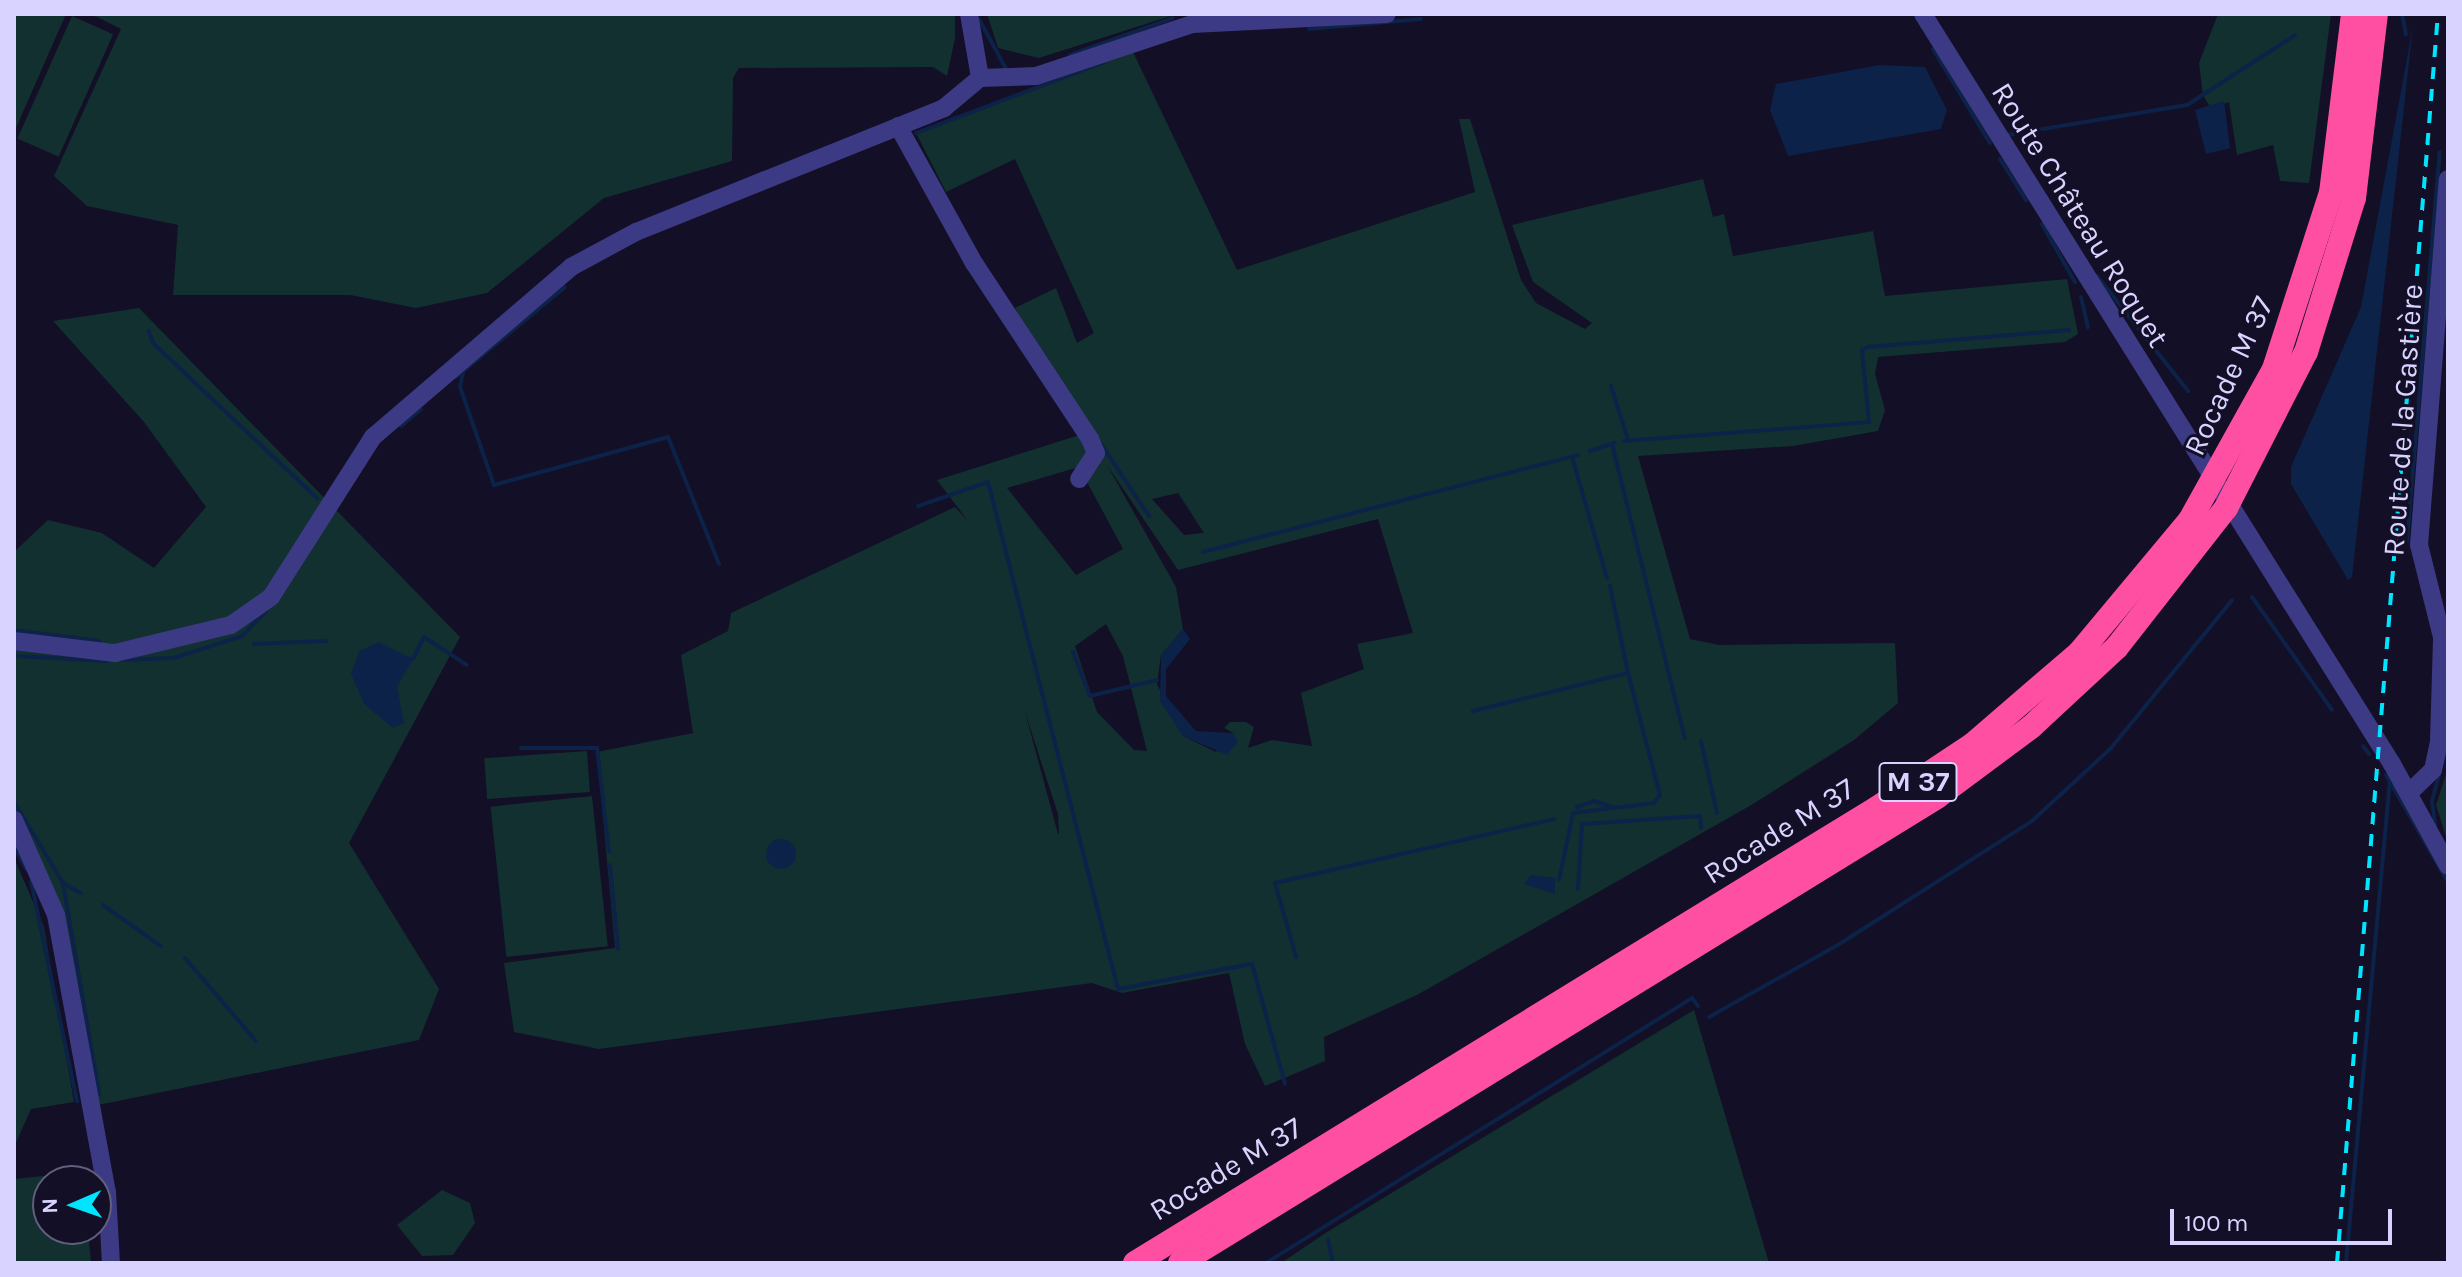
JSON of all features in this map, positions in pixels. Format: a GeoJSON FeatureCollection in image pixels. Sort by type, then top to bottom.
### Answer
{"type":"FeatureCollection","features":[{"type":"Feature","properties":{"kind":"highway","name":"Rocade M 37"},"geometry":{"type":"LineString","coordinates":[[1135,1263],[1889,801],[1994,727],[2080,652],[2190,520],[2274,369],[2331,193],[2353,14]]}},
{"type":"Feature","properties":{"kind":"highway","name":"Rocade M 37"},"geometry":{"type":"LineString","coordinates":[[1180,1263],[1937,797],[2031,727],[2117,647],[2226,508],[2301,365],[2354,198],[2376,14]]}},
{"type":"Feature","properties":{"kind":"street"},"geometry":{"type":"LineString","coordinates":[[969,14],[980,78]]}},
{"type":"Feature","properties":{"kind":"street"},"geometry":{"type":"LineString","coordinates":[[14,641],[115,653],[231,625],[271,597],[373,437],[571,267],[636,232],[944,108],[980,78],[1028,78],[1192,24],[1387,14]]}},
{"type":"Feature","properties":{"kind":"street","name":"Route Château Roquet"},"geometry":{"type":"LineString","coordinates":[[1923,14],[2409,793],[2448,866]]}},
{"type":"Feature","properties":{"kind":"street"},"geometry":{"type":"LineString","coordinates":[[898,126],[974,263],[1090,439],[1096,453],[1079,479]]}},
{"type":"Feature","properties":{"kind":"street","name":"Route de la Gastière"},"geometry":{"type":"LineString","coordinates":[[2409,793],[2433,770],[2439,741],[2442,637],[2419,545],[2448,179]]}},
{"type":"Feature","properties":{"kind":"street"},"geometry":{"type":"LineString","coordinates":[[14,820],[56,915],[107,1192],[111,1263]]}},
{"type":"Feature","properties":{"kind":"green space"},"geometry":{"type":"Polygon","coordinates":[[[14,14],[66,14],[16,128],[14,128],[14,14]]]}},
{"type":"Feature","properties":{"kind":"green space"},"geometry":{"type":"Polygon","coordinates":[[[91,14],[955,14],[955,38],[947,76],[933,67],[739,68],[733,78],[732,161],[604,198],[487,293],[416,308],[350,295],[173,295],[178,225],[87,206],[54,176],[121,29],[91,14]]]}},
{"type":"Feature","properties":{"kind":"green space"},"geometry":{"type":"Polygon","coordinates":[[[987,14],[1177,14],[1039,58],[998,48],[987,14]]]}},
{"type":"Feature","properties":{"kind":"green space"},"geometry":{"type":"Polygon","coordinates":[[[2218,14],[2331,14],[2309,183],[2280,181],[2273,145],[2237,155],[2229,102],[2211,109],[2203,95],[2199,63],[2218,14]]]}},
{"type":"Feature","properties":{"kind":"green space"},"geometry":{"type":"Polygon","coordinates":[[[72,16],[113,34],[59,157],[17,138],[72,16]]]}},
{"type":"Feature","properties":{"kind":"green space"},"geometry":{"type":"Polygon","coordinates":[[[1133,52],[1237,270],[1475,192],[1459,119],[1470,119],[1521,280],[1536,303],[1585,329],[1592,323],[1533,282],[1512,225],[1703,179],[1713,217],[1724,214],[1733,256],[1873,231],[1885,296],[2067,279],[2078,334],[2065,342],[1878,357],[1875,374],[1885,410],[1878,431],[1793,446],[1638,456],[1690,639],[1719,645],[1895,643],[1898,703],[1854,740],[1753,804],[1417,995],[1324,1037],[1325,1061],[1265,1086],[1245,1044],[1229,973],[1122,993],[1092,983],[599,1049],[514,1032],[504,963],[615,948],[597,752],[693,733],[681,655],[728,631],[731,613],[955,507],[968,521],[937,480],[1086,433],[1015,308],[1056,288],[1077,343],[1094,333],[1015,159],[946,192],[916,133],[1133,52]],[[1107,465],[1176,587],[1183,629],[1161,655],[1157,684],[1183,736],[1216,752],[1233,733],[1224,728],[1230,722],[1246,722],[1254,727],[1248,748],[1272,740],[1312,746],[1301,693],[1364,669],[1357,644],[1413,633],[1378,519],[1178,570],[1107,465]],[[1079,467],[1007,488],[1076,575],[1123,549],[1079,467]],[[1178,493],[1152,499],[1184,535],[1204,533],[1178,493]],[[1106,624],[1075,646],[1097,712],[1134,750],[1147,751],[1123,656],[1106,624]],[[1025,712],[1058,834],[1058,814],[1025,712]]]}},
{"type":"Feature","properties":{"kind":"green space"},"geometry":{"type":"Polygon","coordinates":[[[139,308],[460,637],[349,843],[439,989],[419,1040],[93,1106],[56,915],[14,830],[14,552],[48,520],[102,533],[154,568],[206,507],[144,422],[53,321],[139,308]]]}},
{"type":"Feature","properties":{"kind":"green space"},"geometry":{"type":"Polygon","coordinates":[[[587,751],[590,792],[487,799],[484,758],[587,751]]]}},
{"type":"Feature","properties":{"kind":"green space"},"geometry":{"type":"Polygon","coordinates":[[[2448,768],[2448,843],[2436,805],[2448,768]]]}},
{"type":"Feature","properties":{"kind":"green space"},"geometry":{"type":"Polygon","coordinates":[[[592,796],[608,946],[506,957],[491,807],[592,796]]]}},
{"type":"Feature","properties":{"kind":"green space"},"geometry":{"type":"Polygon","coordinates":[[[14,858],[44,927],[74,1102],[31,1109],[14,1147],[14,858]]]}},
{"type":"Feature","properties":{"kind":"green space"},"geometry":{"type":"Polygon","coordinates":[[[1694,1010],[1769,1263],[1281,1263],[1327,1232],[1694,1010]]]}},
{"type":"Feature","properties":{"kind":"green space"},"geometry":{"type":"Polygon","coordinates":[[[32,1177],[32,1245],[89,1245],[91,1263],[14,1263],[14,1179],[32,1177]]]}},
{"type":"Feature","properties":{"kind":"green space"},"geometry":{"type":"Polygon","coordinates":[[[442,1190],[470,1203],[475,1223],[453,1255],[422,1256],[397,1225],[442,1190]]]}},
{"type":"Feature","properties":{"kind":"water"},"geometry":{"type":"Polygon","coordinates":[[[2413,26],[2352,577],[2348,580],[2291,484],[2291,467],[2361,307],[2413,26]]]}},
{"type":"Feature","properties":{"kind":"water"},"geometry":{"type":"Polygon","coordinates":[[[1879,65],[1925,67],[1947,110],[1941,129],[1788,156],[1770,110],[1776,84],[1879,65]]]}},
{"type":"Feature","properties":{"kind":"water"},"geometry":{"type":"Polygon","coordinates":[[[2224,101],[2230,148],[2206,154],[2195,110],[2224,101]]]}},
{"type":"Feature","properties":{"kind":"water"},"geometry":{"type":"Polygon","coordinates":[[[1183,629],[1190,639],[1166,669],[1166,696],[1196,731],[1233,733],[1238,742],[1227,755],[1183,736],[1160,701],[1161,655],[1183,629]]]}},
{"type":"Feature","properties":{"kind":"water"},"geometry":{"type":"Polygon","coordinates":[[[379,642],[413,659],[397,687],[404,723],[393,728],[364,704],[351,674],[359,651],[379,642]]]}},
{"type":"Feature","properties":{"kind":"water"},"geometry":{"type":"Polygon","coordinates":[[[781,839],[787,840],[795,848],[795,860],[787,868],[781,869],[775,868],[767,860],[766,854],[767,848],[775,840],[781,839]]]}},
{"type":"Feature","properties":{"kind":"water"},"geometry":{"type":"Polygon","coordinates":[[[1531,875],[1555,878],[1555,894],[1524,884],[1531,875]]]}},
{"type":"Feature","properties":{"kind":"waterway"},"geometry":{"type":"LineString","coordinates":[[2402,14],[2406,35]]}},
{"type":"Feature","properties":{"kind":"waterway"},"geometry":{"type":"LineString","coordinates":[[1070,55],[1173,18]]}},
{"type":"Feature","properties":{"kind":"waterway"},"geometry":{"type":"LineString","coordinates":[[979,19],[1006,69]]}},
{"type":"Feature","properties":{"kind":"waterway"},"geometry":{"type":"LineString","coordinates":[[1309,29],[1421,19]]}},
{"type":"Feature","properties":{"kind":"waterway"},"geometry":{"type":"LineString","coordinates":[[2007,135],[2187,105],[2295,35]]}},
{"type":"Feature","properties":{"kind":"waterway"},"geometry":{"type":"LineString","coordinates":[[1933,49],[1990,143]]}},
{"type":"Feature","properties":{"kind":"waterway"},"geometry":{"type":"LineString","coordinates":[[916,133],[1105,62]]}},
{"type":"Feature","properties":{"kind":"waterway"},"geometry":{"type":"LineString","coordinates":[[2407,541],[2440,152]]}},
{"type":"Feature","properties":{"kind":"waterway"},"geometry":{"type":"LineString","coordinates":[[2000,159],[2026,200]]}},
{"type":"Feature","properties":{"kind":"waterway"},"geometry":{"type":"LineString","coordinates":[[2042,224],[2075,282]]}},
{"type":"Feature","properties":{"kind":"waterway"},"geometry":{"type":"LineString","coordinates":[[2097,276],[2188,391]]}},
{"type":"Feature","properties":{"kind":"waterway"},"geometry":{"type":"LineString","coordinates":[[456,377],[565,287]]}},
{"type":"Feature","properties":{"kind":"waterway"},"geometry":{"type":"LineString","coordinates":[[2081,297],[2088,327]]}},
{"type":"Feature","properties":{"kind":"waterway"},"geometry":{"type":"LineString","coordinates":[[1624,441],[1869,422],[1862,350],[1868,347],[2069,330]]}},
{"type":"Feature","properties":{"kind":"waterway"},"geometry":{"type":"LineString","coordinates":[[149,331],[153,343],[317,498]]}},
{"type":"Feature","properties":{"kind":"waterway"},"geometry":{"type":"LineString","coordinates":[[463,373],[460,387],[494,485],[668,437],[719,564]]}},
{"type":"Feature","properties":{"kind":"waterway"},"geometry":{"type":"LineString","coordinates":[[1611,386],[1628,440]]}},
{"type":"Feature","properties":{"kind":"waterway"},"geometry":{"type":"LineString","coordinates":[[401,426],[421,409]]}},
{"type":"Feature","properties":{"kind":"waterway"},"geometry":{"type":"LineString","coordinates":[[1590,451],[1615,443]]}},
{"type":"Feature","properties":{"kind":"waterway"},"geometry":{"type":"LineString","coordinates":[[1101,444],[1149,516]]}},
{"type":"Feature","properties":{"kind":"waterway"},"geometry":{"type":"LineString","coordinates":[[1612,444],[1685,738]]}},
{"type":"Feature","properties":{"kind":"waterway"},"geometry":{"type":"LineString","coordinates":[[1203,552],[1578,455]]}},
{"type":"Feature","properties":{"kind":"waterway"},"geometry":{"type":"LineString","coordinates":[[1572,457],[1607,578]]}},
{"type":"Feature","properties":{"kind":"waterway"},"geometry":{"type":"LineString","coordinates":[[918,506],[988,482],[1118,989],[1252,964],[1285,1084]]}},
{"type":"Feature","properties":{"kind":"waterway"},"geometry":{"type":"LineString","coordinates":[[1610,586],[1628,673]]}},
{"type":"Feature","properties":{"kind":"waterway"},"geometry":{"type":"LineString","coordinates":[[2252,597],[2332,710]]}},
{"type":"Feature","properties":{"kind":"waterway"},"geometry":{"type":"LineString","coordinates":[[1709,1017],[1838,945],[2032,821],[2111,748],[2232,600]]}},
{"type":"Feature","properties":{"kind":"waterway"},"geometry":{"type":"LineString","coordinates":[[121,660],[174,658],[242,636],[266,611]]}},
{"type":"Feature","properties":{"kind":"waterway"},"geometry":{"type":"LineString","coordinates":[[14,630],[99,641]]}},
{"type":"Feature","properties":{"kind":"waterway"},"geometry":{"type":"LineString","coordinates":[[413,659],[424,637],[467,665]]}},
{"type":"Feature","properties":{"kind":"waterway"},"geometry":{"type":"LineString","coordinates":[[254,644],[326,641]]}},
{"type":"Feature","properties":{"kind":"waterway"},"geometry":{"type":"LineString","coordinates":[[1073,652],[1090,696],[1157,680]]}},
{"type":"Feature","properties":{"kind":"waterway"},"geometry":{"type":"LineString","coordinates":[[14,656],[108,661]]}},
{"type":"Feature","properties":{"kind":"waterway"},"geometry":{"type":"LineString","coordinates":[[1473,711],[1628,673],[1660,795],[1654,803],[1573,813],[1559,880]]}},
{"type":"Feature","properties":{"kind":"waterway"},"geometry":{"type":"LineString","coordinates":[[1701,741],[1717,813]]}},
{"type":"Feature","properties":{"kind":"waterway"},"geometry":{"type":"LineString","coordinates":[[2435,825],[2432,801],[2447,745]]}},
{"type":"Feature","properties":{"kind":"waterway"},"geometry":{"type":"LineString","coordinates":[[2363,746],[2369,754]]}},
{"type":"Feature","properties":{"kind":"waterway"},"geometry":{"type":"LineString","coordinates":[[521,748],[597,748],[609,851]]}},
{"type":"Feature","properties":{"kind":"waterway"},"geometry":{"type":"LineString","coordinates":[[2386,775],[2448,882]]}},
{"type":"Feature","properties":{"kind":"waterway"},"geometry":{"type":"LineString","coordinates":[[2346,1263],[2390,782]]}},
{"type":"Feature","properties":{"kind":"waterway"},"geometry":{"type":"LineString","coordinates":[[1577,807],[1594,801],[1615,808]]}},
{"type":"Feature","properties":{"kind":"waterway"},"geometry":{"type":"LineString","coordinates":[[14,802],[63,883],[99,1094]]}},
{"type":"Feature","properties":{"kind":"waterway"},"geometry":{"type":"LineString","coordinates":[[1578,889],[1582,824],[1700,816],[1701,828]]}},
{"type":"Feature","properties":{"kind":"waterway"},"geometry":{"type":"LineString","coordinates":[[1296,957],[1275,883],[1554,819]]}},
{"type":"Feature","properties":{"kind":"waterway"},"geometry":{"type":"LineString","coordinates":[[14,846],[26,869]]}},
{"type":"Feature","properties":{"kind":"waterway"},"geometry":{"type":"LineString","coordinates":[[610,865],[618,949]]}},
{"type":"Feature","properties":{"kind":"waterway"},"geometry":{"type":"LineString","coordinates":[[31,881],[77,1101]]}},
{"type":"Feature","properties":{"kind":"waterway"},"geometry":{"type":"LineString","coordinates":[[63,883],[80,893]]}},
{"type":"Feature","properties":{"kind":"waterway"},"geometry":{"type":"LineString","coordinates":[[103,905],[161,946]]}},
{"type":"Feature","properties":{"kind":"waterway"},"geometry":{"type":"LineString","coordinates":[[185,958],[256,1041]]}},
{"type":"Feature","properties":{"kind":"waterway"},"geometry":{"type":"LineString","coordinates":[[1266,1263],[1692,998],[1698,1006]]}},
{"type":"Feature","properties":{"kind":"waterway"},"geometry":{"type":"LineString","coordinates":[[1328,1240],[1333,1263]]}},
{"type":"Feature","properties":{"kind":"railway"},"geometry":{"type":"LineString","coordinates":[[2337,1263],[2438,14]]}}]}
